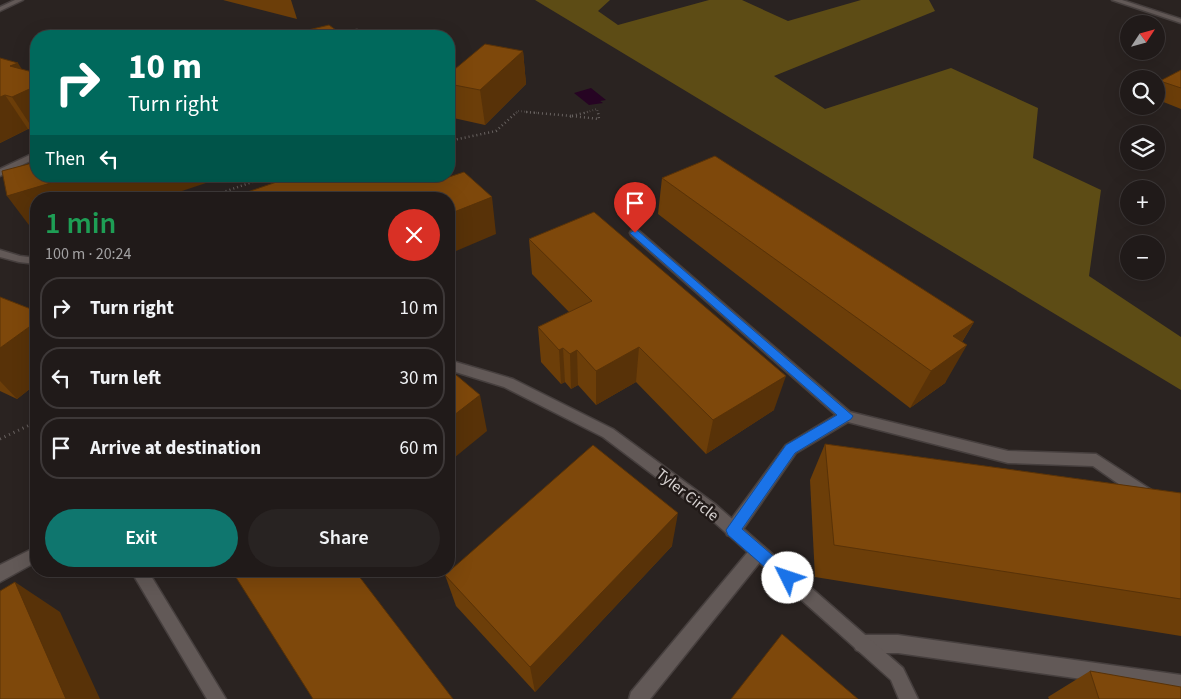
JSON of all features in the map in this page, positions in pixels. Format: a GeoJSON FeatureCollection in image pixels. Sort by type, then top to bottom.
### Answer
{"type":"FeatureCollection","features":[{"type":"Feature","properties":{"kind":"street"},"geometry":{"type":"LineString","coordinates":[[0,9],[20,0]]}},
{"type":"Feature","properties":{"kind":"street"},"geometry":{"type":"LineString","coordinates":[[1115,0],[1181,20]]}},
{"type":"Feature","properties":{"kind":"street"},"geometry":{"type":"LineString","coordinates":[[0,173],[30,158]]}},
{"type":"Feature","properties":{"kind":"street"},"geometry":{"type":"LineString","coordinates":[[635,233],[846,416],[1008,458],[1096,460],[1158,503]]}},
{"type":"Feature","properties":{"kind":"street"},"geometry":{"type":"LineString","coordinates":[[0,253],[19,260],[30,261]]}},
{"type":"Feature","properties":{"kind":"street","name":"Tyler Circle"},"geometry":{"type":"LineString","coordinates":[[455,367],[508,383],[608,433],[710,509],[897,674],[909,699]]}},
{"type":"Feature","properties":{"kind":"street"},"geometry":{"type":"LineString","coordinates":[[733,530],[791,449],[846,416]]}},
{"type":"Feature","properties":{"kind":"street"},"geometry":{"type":"LineString","coordinates":[[638,699],[758,552]]}},
{"type":"Feature","properties":{"kind":"street"},"geometry":{"type":"LineString","coordinates":[[0,574],[30,557]]}},
{"type":"Feature","properties":{"kind":"street"},"geometry":{"type":"LineString","coordinates":[[143,577],[217,699]]}},
{"type":"Feature","properties":{"kind":"street"},"geometry":{"type":"LineString","coordinates":[[862,644],[898,644],[1181,684]]}},
{"type":"Feature","properties":{"kind":"path"},"geometry":{"type":"LineString","coordinates":[[455,140],[496,131],[518,111],[570,117],[590,119],[599,119],[597,109],[570,117]]}},
{"type":"Feature","properties":{"kind":"path"},"geometry":{"type":"LineString","coordinates":[[223,192],[253,182]]}},
{"type":"Feature","properties":{"kind":"path"},"geometry":{"type":"LineString","coordinates":[[0,438],[30,425]]}},
{"type":"Feature","properties":{"kind":"shaded area"},"geometry":{"type":"Polygon","coordinates":[[[535,0],[610,0],[598,11],[618,25],[709,0],[742,0],[788,21],[861,0],[929,0],[935,11],[774,76],[825,109],[951,68],[1038,108],[1033,158],[1101,190],[1089,276],[1181,337],[1181,390],[535,0]]]}},
{"type":"Feature","properties":{"kind":"shaded area"},"geometry":{"type":"Polygon","coordinates":[[[591,88],[606,100],[600,101],[603,103],[589,105],[574,93],[591,88]]]}},
{"type":"Feature","properties":{"kind":"building"},"geometry":{"type":"Polygon","coordinates":[[[329,25],[336,30],[308,30],[329,25]]]}},
{"type":"Feature","properties":{"kind":"building"},"geometry":{"type":"Polygon","coordinates":[[[485,44],[523,51],[480,90],[455,85],[455,69],[485,44]]]}},
{"type":"Feature","properties":{"kind":"building"},"geometry":{"type":"Polygon","coordinates":[[[0,58],[18,63],[10,66],[30,71],[30,89],[12,97],[5,95],[0,97],[0,58]]]}},
{"type":"Feature","properties":{"kind":"building"},"geometry":{"type":"Polygon","coordinates":[[[1181,70],[1181,88],[1165,83],[1165,78],[1181,70]]]}},
{"type":"Feature","properties":{"kind":"building"},"geometry":{"type":"Polygon","coordinates":[[[715,156],[974,322],[953,336],[967,345],[931,371],[662,178],[715,156]]]}},
{"type":"Feature","properties":{"kind":"building"},"geometry":{"type":"Polygon","coordinates":[[[30,164],[30,182],[54,182],[7,196],[2,171],[30,164]]]}},
{"type":"Feature","properties":{"kind":"building"},"geometry":{"type":"Polygon","coordinates":[[[464,172],[492,197],[455,212],[455,192],[247,192],[277,182],[455,182],[455,175],[464,172]]]}},
{"type":"Feature","properties":{"kind":"building"},"geometry":{"type":"Polygon","coordinates":[[[594,212],[786,376],[713,420],[639,347],[596,371],[577,350],[570,354],[563,348],[559,350],[538,327],[592,301],[529,239],[594,212]]]}},
{"type":"Feature","properties":{"kind":"building"},"geometry":{"type":"Polygon","coordinates":[[[0,297],[30,309],[30,326],[0,348],[0,297]]]}},
{"type":"Feature","properties":{"kind":"building"},"geometry":{"type":"Polygon","coordinates":[[[455,374],[480,395],[455,414],[455,374]]]}},
{"type":"Feature","properties":{"kind":"building"},"geometry":{"type":"Polygon","coordinates":[[[825,444],[1181,493],[1181,599],[834,545],[825,444]]]}},
{"type":"Feature","properties":{"kind":"building"},"geometry":{"type":"Polygon","coordinates":[[[593,445],[678,513],[530,667],[447,577],[455,577],[455,566],[593,445]]]}},
{"type":"Feature","properties":{"kind":"building"},"geometry":{"type":"Polygon","coordinates":[[[236,577],[360,577],[453,699],[313,699],[236,577]]]}},
{"type":"Feature","properties":{"kind":"building"},"geometry":{"type":"Polygon","coordinates":[[[15,582],[66,699],[0,699],[0,591],[15,582]]]}},
{"type":"Feature","properties":{"kind":"building"},"geometry":{"type":"Polygon","coordinates":[[[782,634],[858,699],[731,699],[782,634]]]}},
{"type":"Feature","properties":{"kind":"building"},"geometry":{"type":"Polygon","coordinates":[[[1090,671],[1181,687],[1181,699],[1099,699],[1090,671]]]}},
{"type":"Feature","properties":{"kind":"route"},"geometry":{"type":"LineString","coordinates":[[635,233],[846,416],[791,449],[733,530],[788,578]]}}]}
